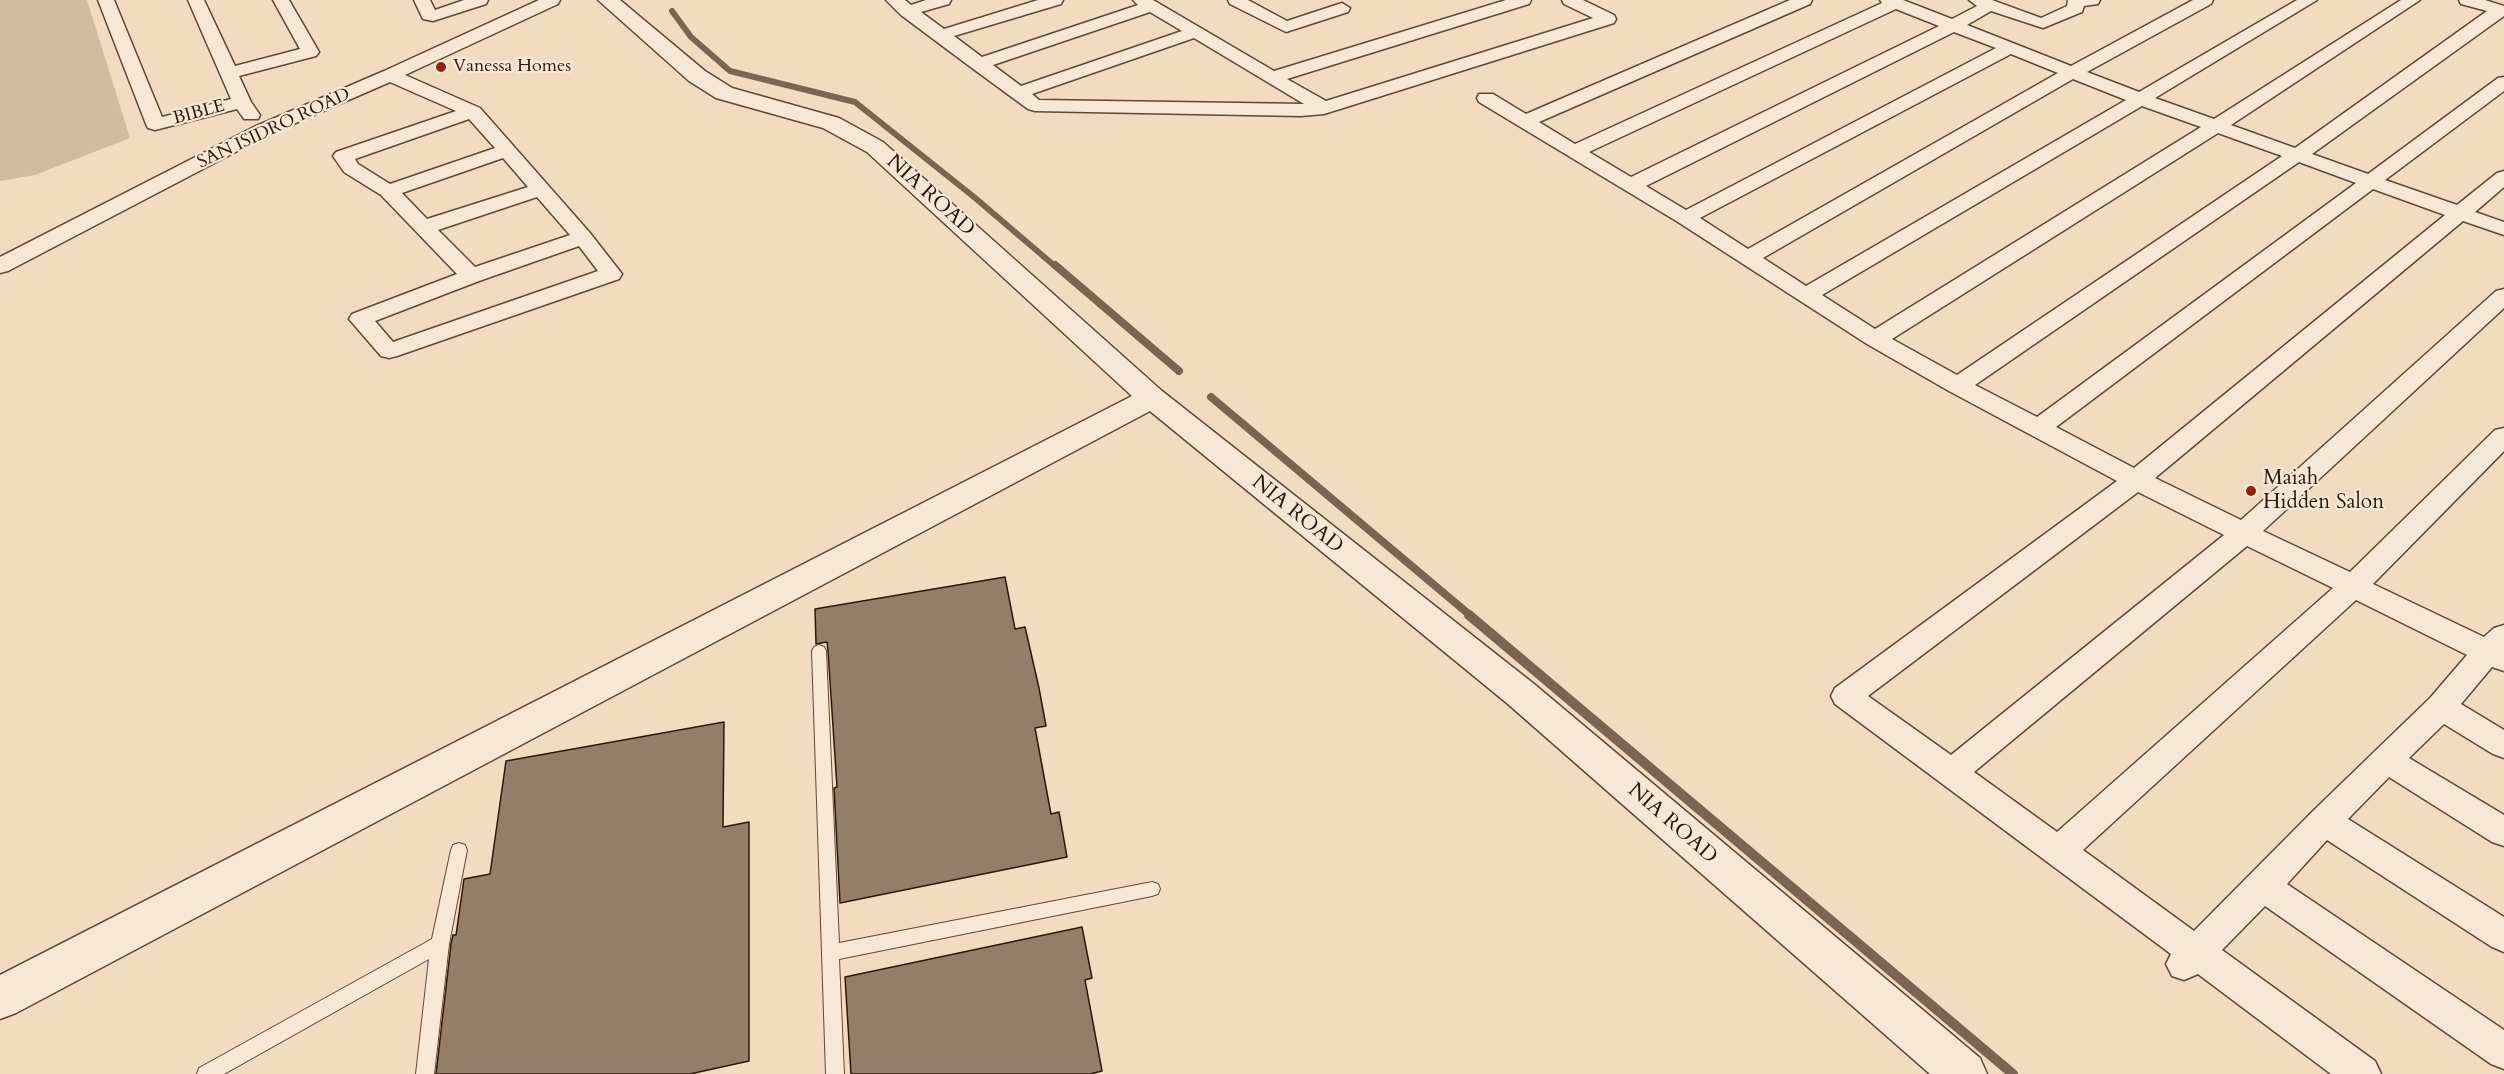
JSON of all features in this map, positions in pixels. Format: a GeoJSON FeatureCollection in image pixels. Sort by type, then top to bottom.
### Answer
{"type":"FeatureCollection","features":[{"type":"Feature","properties":{"kind":"street","name":"BIBLE"},"geometry":{"type":"LineString","coordinates":[[106,0],[155,124],[242,102]]}},
{"type":"Feature","properties":{"kind":"street"},"geometry":{"type":"LineString","coordinates":[[196,0],[242,102],[261,131]]}},
{"type":"Feature","properties":{"kind":"street"},"geometry":{"type":"LineString","coordinates":[[230,73],[310,52],[281,0]]}},
{"type":"Feature","properties":{"kind":"street"},"geometry":{"type":"LineString","coordinates":[[423,0],[429,15],[433,16],[480,0]]}},
{"type":"Feature","properties":{"kind":"street","name":"SAN ISIDRO ROAD"},"geometry":{"type":"LineString","coordinates":[[0,266],[261,131],[390,75],[552,0]]}},
{"type":"Feature","properties":{"kind":"street","name":"NIA ROAD"},"geometry":{"type":"LineString","coordinates":[[608,0],[697,76],[724,93],[831,123],[875,147],[1152,399],[1521,694],[1951,1070]]}},
{"type":"Feature","properties":{"kind":"street"},"geometry":{"type":"LineString","coordinates":[[900,6],[942,0]]}},
{"type":"Feature","properties":{"kind":"street"},"geometry":{"type":"LineString","coordinates":[[941,35],[1055,0]]}},
{"type":"Feature","properties":{"kind":"street"},"geometry":{"type":"LineString","coordinates":[[1236,0],[1286,27],[1334,4],[1360,18]]}},
{"type":"Feature","properties":{"kind":"street"},"geometry":{"type":"LineString","coordinates":[[1274,76],[1523,0]]}},
{"type":"Feature","properties":{"kind":"street"},"geometry":{"type":"LineString","coordinates":[[900,6],[1035,105],[1301,110],[1324,108],[1608,19],[1569,0]]}},
{"type":"Feature","properties":{"kind":"street"},"geometry":{"type":"LineString","coordinates":[[1525,121],[1804,0]]}},
{"type":"Feature","properties":{"kind":"street"},"geometry":{"type":"LineString","coordinates":[[2069,2],[2092,0]]}},
{"type":"Feature","properties":{"kind":"street"},"geometry":{"type":"LineString","coordinates":[[1747,258],[2071,73],[2205,0]]}},
{"type":"Feature","properties":{"kind":"street"},"geometry":{"type":"LineString","coordinates":[[1806,295],[2309,0]]}},
{"type":"Feature","properties":{"kind":"street"},"geometry":{"type":"LineString","coordinates":[[1875,339],[2216,126],[2412,0]]}},
{"type":"Feature","properties":{"kind":"street"},"geometry":{"type":"LineString","coordinates":[[2467,0],[2502,10]]}},
{"type":"Feature","properties":{"kind":"street"},"geometry":{"type":"LineString","coordinates":[[1575,152],[1891,1],[2140,99],[2504,230]]}},
{"type":"Feature","properties":{"kind":"street"},"geometry":{"type":"LineString","coordinates":[[1631,185],[1954,25],[1982,3],[2043,23],[2076,8],[2069,2]]}},
{"type":"Feature","properties":{"kind":"street"},"geometry":{"type":"LineString","coordinates":[[978,64],[1147,3],[1274,76],[1324,108]]}},
{"type":"Feature","properties":{"kind":"street"},"geometry":{"type":"LineString","coordinates":[[1958,386],[2297,155],[2502,10]]}},
{"type":"Feature","properties":{"kind":"street"},"geometry":{"type":"LineString","coordinates":[[1018,93],[1196,32]]}},
{"type":"Feature","properties":{"kind":"street"},"geometry":{"type":"LineString","coordinates":[[1685,218],[2012,47]]}},
{"type":"Feature","properties":{"kind":"street"},"geometry":{"type":"LineString","coordinates":[[390,75],[473,112],[584,237],[611,274],[389,351],[360,319],[471,276],[584,237]]}},
{"type":"Feature","properties":{"kind":"street"},"geometry":{"type":"LineString","coordinates":[[2039,428],[2504,82]]}},
{"type":"Feature","properties":{"kind":"street"},"geometry":{"type":"LineString","coordinates":[[1486,98],[1685,218],[1875,339],[1958,386],[2136,480],[2352,587],[2498,649],[2324,821],[2263,886],[2190,958]]}},
{"type":"Feature","properties":{"kind":"street"},"geometry":{"type":"LineString","coordinates":[[471,276],[388,190],[351,168],[344,156],[473,112]]}},
{"type":"Feature","properties":{"kind":"street"},"geometry":{"type":"LineString","coordinates":[[388,190],[506,151]]}},
{"type":"Feature","properties":{"kind":"street"},"geometry":{"type":"LineString","coordinates":[[2362,1074],[2190,958],[2059,851],[1950,774],[1846,696],[2136,480],[2504,177]]}},
{"type":"Feature","properties":{"kind":"street"},"geometry":{"type":"LineString","coordinates":[[425,227],[541,189]]}},
{"type":"Feature","properties":{"kind":"street"},"geometry":{"type":"LineString","coordinates":[[1950,774],[2244,533],[2504,296]]}},
{"type":"Feature","properties":{"kind":"street"},"geometry":{"type":"LineString","coordinates":[[0,998],[1152,399]]}},
{"type":"Feature","properties":{"kind":"street"},"geometry":{"type":"LineString","coordinates":[[2059,851],[2352,587],[2504,436]]}},
{"type":"Feature","properties":{"kind":"street"},"geometry":{"type":"LineString","coordinates":[[2440,707],[2504,745]]}},
{"type":"Feature","properties":{"kind":"street"},"geometry":{"type":"LineString","coordinates":[[2387,760],[2504,832]]}},
{"type":"Feature","properties":{"kind":"street"},"geometry":{"type":"LineString","coordinates":[[2324,821],[2504,936]]}},
{"type":"Feature","properties":{"kind":"street"},"geometry":{"type":"LineString","coordinates":[[2263,886],[2504,1051]]}},
{"type":"Feature","properties":{"kind":"lane"},"geometry":{"type":"LineString","coordinates":[[819,651],[835,1074]]}},
{"type":"Feature","properties":{"kind":"lane"},"geometry":{"type":"LineString","coordinates":[[425,1074],[440,944],[459,850]]}},
{"type":"Feature","properties":{"kind":"lane"},"geometry":{"type":"LineString","coordinates":[[830,953],[1152,889]]}},
{"type":"Feature","properties":{"kind":"lane"},"geometry":{"type":"LineString","coordinates":[[206,1074],[440,944]]}},
{"type":"Feature","properties":{"kind":"shaded area"},"geometry":{"type":"Polygon","coordinates":[[[0,0],[87,0],[130,138],[35,175],[0,181],[0,0]]]}},
{"type":"Feature","properties":{"kind":"building"},"geometry":{"type":"Polygon","coordinates":[[[1005,577],[1015,629],[1025,627],[1039,688],[1046,726],[1035,728],[1051,814],[1059,812],[1067,857],[840,903],[834,788],[837,787],[828,651],[827,642],[816,644],[815,609],[1005,577]]]}},
{"type":"Feature","properties":{"kind":"building"},"geometry":{"type":"Polygon","coordinates":[[[724,722],[723,827],[749,822],[749,1061],[690,1074],[436,1074],[451,944],[453,935],[456,935],[464,879],[490,874],[506,761],[724,722]]]}},
{"type":"Feature","properties":{"kind":"building"},"geometry":{"type":"Polygon","coordinates":[[[1082,927],[1092,978],[1085,980],[1102,1071],[1090,1074],[851,1074],[845,977],[1082,927]]]}},
{"type":"Feature","properties":{"kind":"waterway"},"geometry":{"type":"LineString","coordinates":[[672,11],[691,37],[730,71],[855,102],[974,197],[1056,267]]}},
{"type":"Feature","properties":{"kind":"waterway"},"geometry":{"type":"LineString","coordinates":[[1055,265],[1179,371]]}},
{"type":"Feature","properties":{"kind":"waterway"},"geometry":{"type":"LineString","coordinates":[[1211,397],[1471,616]]}},
{"type":"Feature","properties":{"kind":"waterway"},"geometry":{"type":"LineString","coordinates":[[1469,615],[2013,1074]]}},
{"type":"Feature","properties":{"kind":"place","name":"Vanessa Homes"},"geometry":{"type":"Point","coordinates":[441,67]}},
{"type":"Feature","properties":{"kind":"place","name":"Maiah Hidden Salon"},"geometry":{"type":"Point","coordinates":[2251,491]}}]}
